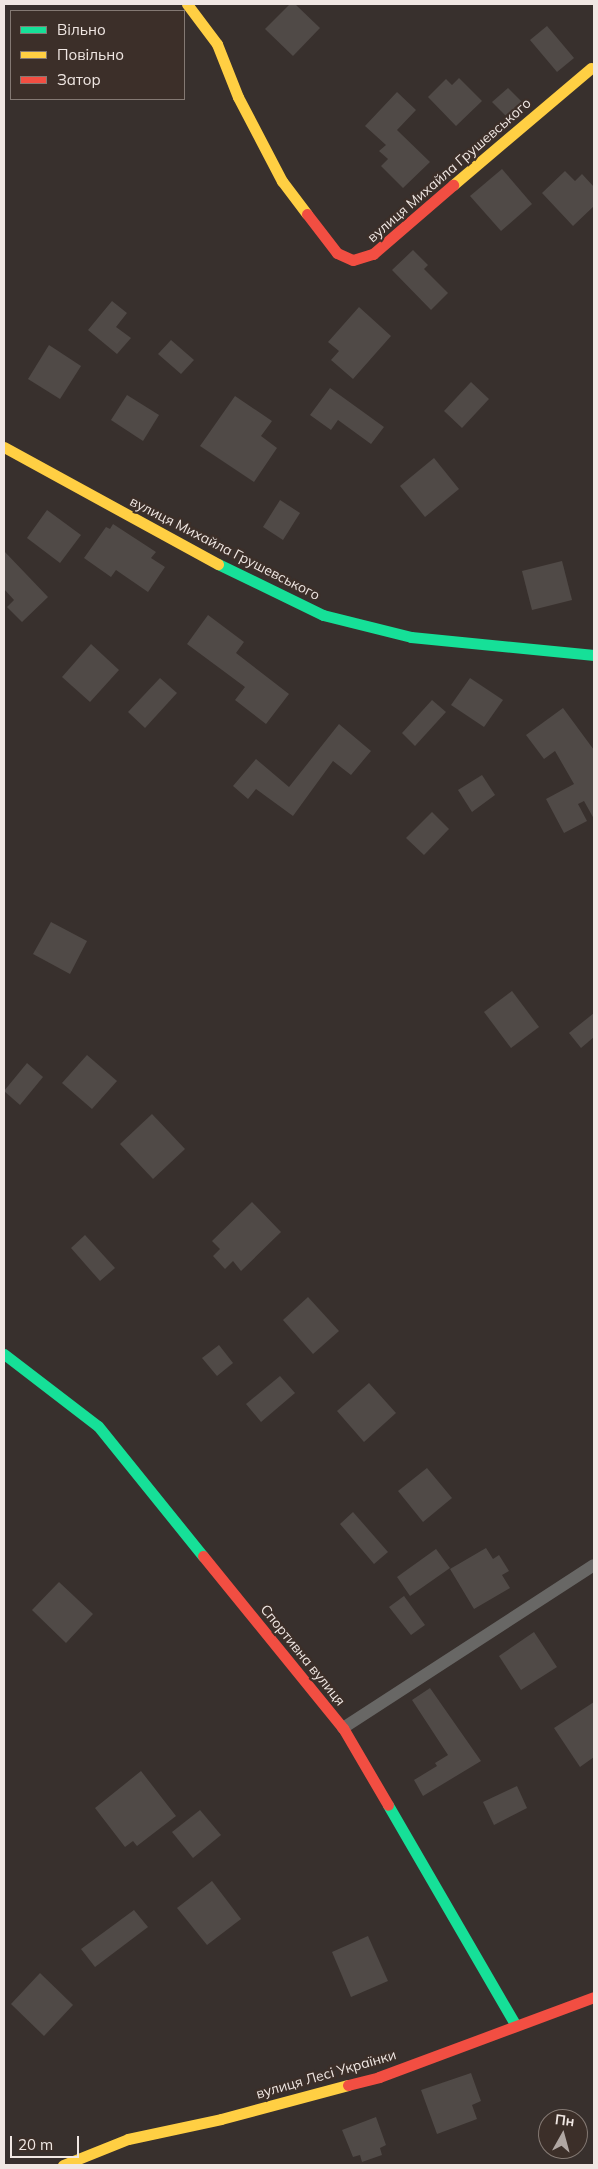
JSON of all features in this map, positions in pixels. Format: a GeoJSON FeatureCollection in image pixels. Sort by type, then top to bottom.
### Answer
{"type":"FeatureCollection","features":[{"type":"Feature","properties":{"kind":"street","name":"вулиця Михайла Грушевського"},"geometry":{"type":"LineString","coordinates":[[187,4],[217,44],[238,96],[282,181],[337,253],[353,260],[373,254],[591,68]]}},
{"type":"Feature","properties":{"kind":"street","name":"вулиця Михайла Грушевського"},"geometry":{"type":"LineString","coordinates":[[4,448],[241,576],[324,615],[411,637],[594,655]]}},
{"type":"Feature","properties":{"kind":"street","name":"Спортивна вулиця"},"geometry":{"type":"LineString","coordinates":[[4,1354],[68,1400],[98,1426],[342,1728],[516,2026]]}},
{"type":"Feature","properties":{"kind":"street","name":"вулиця Лесі Українки"},"geometry":{"type":"LineString","coordinates":[[63,2165],[128,2139],[221,2119],[379,2077],[594,1997]]}},
{"type":"Feature","properties":{"kind":"lane"},"geometry":{"type":"LineString","coordinates":[[342,1728],[594,1565]]}},
{"type":"Feature","properties":{"kind":"building"},"geometry":{"type":"Polygon","coordinates":[[[290,4],[295,4],[320,28],[293,56],[265,29],[290,4]]]}},
{"type":"Feature","properties":{"kind":"building"},"geometry":{"type":"Polygon","coordinates":[[[547,26],[574,58],[557,72],[530,40],[547,26]]]}},
{"type":"Feature","properties":{"kind":"building"},"geometry":{"type":"Polygon","coordinates":[[[459,78],[482,101],[456,126],[428,97],[446,79],[452,85],[459,78]]]}},
{"type":"Feature","properties":{"kind":"building"},"geometry":{"type":"Polygon","coordinates":[[[508,88],[524,104],[508,118],[492,102],[508,88]]]}},
{"type":"Feature","properties":{"kind":"building"},"geometry":{"type":"Polygon","coordinates":[[[397,92],[416,110],[397,130],[430,162],[403,188],[381,166],[388,159],[379,151],[386,145],[365,126],[397,92]]]}},
{"type":"Feature","properties":{"kind":"building"},"geometry":{"type":"Polygon","coordinates":[[[502,169],[532,204],[501,231],[470,196],[502,169]]]}},
{"type":"Feature","properties":{"kind":"building"},"geometry":{"type":"Polygon","coordinates":[[[565,171],[575,181],[582,174],[594,187],[594,206],[573,226],[542,193],[565,171]]]}},
{"type":"Feature","properties":{"kind":"building"},"geometry":{"type":"Polygon","coordinates":[[[413,250],[428,265],[424,269],[448,293],[431,310],[392,270],[413,250]]]}},
{"type":"Feature","properties":{"kind":"building"},"geometry":{"type":"Polygon","coordinates":[[[112,301],[127,313],[116,327],[131,338],[117,354],[88,330],[112,301]]]}},
{"type":"Feature","properties":{"kind":"building"},"geometry":{"type":"Polygon","coordinates":[[[359,307],[391,336],[353,379],[331,360],[339,351],[328,342],[359,307]]]}},
{"type":"Feature","properties":{"kind":"building"},"geometry":{"type":"Polygon","coordinates":[[[171,340],[194,360],[181,374],[158,354],[171,340]]]}},
{"type":"Feature","properties":{"kind":"building"},"geometry":{"type":"Polygon","coordinates":[[[49,345],[81,366],[60,399],[28,379],[49,345]]]}},
{"type":"Feature","properties":{"kind":"building"},"geometry":{"type":"Polygon","coordinates":[[[471,382],[489,399],[462,428],[444,411],[471,382]]]}},
{"type":"Feature","properties":{"kind":"building"},"geometry":{"type":"Polygon","coordinates":[[[330,388],[384,427],[371,444],[338,420],[331,430],[310,415],[330,388]]]}},
{"type":"Feature","properties":{"kind":"building"},"geometry":{"type":"Polygon","coordinates":[[[127,395],[159,415],[143,441],[111,420],[127,395]]]}},
{"type":"Feature","properties":{"kind":"building"},"geometry":{"type":"Polygon","coordinates":[[[235,396],[272,421],[261,436],[277,448],[254,482],[200,446],[235,396]]]}},
{"type":"Feature","properties":{"kind":"building"},"geometry":{"type":"Polygon","coordinates":[[[434,458],[459,489],[425,517],[400,486],[434,458]]]}},
{"type":"Feature","properties":{"kind":"building"},"geometry":{"type":"Polygon","coordinates":[[[280,500],[300,513],[283,540],[263,527],[280,500]]]}},
{"type":"Feature","properties":{"kind":"building"},"geometry":{"type":"Polygon","coordinates":[[[47,510],[81,535],[60,563],[27,538],[47,510]]]}},
{"type":"Feature","properties":{"kind":"building"},"geometry":{"type":"Polygon","coordinates":[[[113,524],[156,552],[151,558],[165,567],[148,592],[116,570],[111,577],[84,558],[106,527],[110,529],[113,524]]]}},
{"type":"Feature","properties":{"kind":"building"},"geometry":{"type":"Polygon","coordinates":[[[4,551],[48,597],[22,622],[7,607],[14,600],[4,589],[4,551]]]}},
{"type":"Feature","properties":{"kind":"building"},"geometry":{"type":"Polygon","coordinates":[[[562,561],[572,600],[532,610],[522,571],[562,561]]]}},
{"type":"Feature","properties":{"kind":"building"},"geometry":{"type":"Polygon","coordinates":[[[208,615],[244,642],[236,653],[289,694],[266,724],[235,700],[245,687],[187,644],[208,615]]]}},
{"type":"Feature","properties":{"kind":"building"},"geometry":{"type":"Polygon","coordinates":[[[91,644],[119,670],[90,702],[62,677],[91,644]]]}},
{"type":"Feature","properties":{"kind":"building"},"geometry":{"type":"Polygon","coordinates":[[[160,678],[177,693],[145,728],[128,712],[160,678]]]}},
{"type":"Feature","properties":{"kind":"building"},"geometry":{"type":"Polygon","coordinates":[[[470,678],[503,700],[484,727],[451,705],[470,678]]]}},
{"type":"Feature","properties":{"kind":"building"},"geometry":{"type":"Polygon","coordinates":[[[432,700],[446,712],[415,746],[402,733],[432,700]]]}},
{"type":"Feature","properties":{"kind":"building"},"geometry":{"type":"Polygon","coordinates":[[[563,708],[594,750],[594,819],[584,801],[578,804],[587,821],[564,833],[546,799],[574,784],[555,751],[544,759],[526,735],[563,708]]]}},
{"type":"Feature","properties":{"kind":"building"},"geometry":{"type":"Polygon","coordinates":[[[339,724],[371,751],[351,775],[333,761],[293,816],[256,789],[248,799],[233,786],[256,759],[289,787],[339,724]]]}},
{"type":"Feature","properties":{"kind":"building"},"geometry":{"type":"Polygon","coordinates":[[[482,775],[495,795],[472,812],[458,790],[482,775]]]}},
{"type":"Feature","properties":{"kind":"building"},"geometry":{"type":"Polygon","coordinates":[[[432,812],[449,829],[424,855],[406,838],[432,812]]]}},
{"type":"Feature","properties":{"kind":"building"},"geometry":{"type":"Polygon","coordinates":[[[51,922],[87,941],[70,974],[33,954],[51,922]]]}},
{"type":"Feature","properties":{"kind":"building"},"geometry":{"type":"Polygon","coordinates":[[[512,991],[539,1027],[511,1048],[484,1012],[512,991]]]}},
{"type":"Feature","properties":{"kind":"building"},"geometry":{"type":"Polygon","coordinates":[[[594,1013],[594,1037],[581,1048],[569,1033],[594,1013]]]}},
{"type":"Feature","properties":{"kind":"building"},"geometry":{"type":"Polygon","coordinates":[[[87,1055],[117,1081],[92,1109],[62,1083],[87,1055]]]}},
{"type":"Feature","properties":{"kind":"building"},"geometry":{"type":"Polygon","coordinates":[[[27,1063],[43,1077],[20,1105],[4,1091],[27,1063]]]}},
{"type":"Feature","properties":{"kind":"building"},"geometry":{"type":"Polygon","coordinates":[[[152,1114],[185,1149],[153,1179],[120,1144],[152,1114]]]}},
{"type":"Feature","properties":{"kind":"building"},"geometry":{"type":"Polygon","coordinates":[[[252,1202],[281,1232],[241,1271],[233,1261],[225,1269],[213,1256],[220,1249],[212,1241],[252,1202]]]}},
{"type":"Feature","properties":{"kind":"building"},"geometry":{"type":"Polygon","coordinates":[[[85,1235],[115,1268],[100,1281],[71,1248],[85,1235]]]}},
{"type":"Feature","properties":{"kind":"building"},"geometry":{"type":"Polygon","coordinates":[[[308,1297],[339,1331],[313,1354],[283,1320],[308,1297]]]}},
{"type":"Feature","properties":{"kind":"building"},"geometry":{"type":"Polygon","coordinates":[[[219,1345],[233,1363],[217,1376],[202,1358],[219,1345]]]}},
{"type":"Feature","properties":{"kind":"building"},"geometry":{"type":"Polygon","coordinates":[[[280,1376],[295,1393],[261,1422],[246,1404],[280,1376]]]}},
{"type":"Feature","properties":{"kind":"building"},"geometry":{"type":"Polygon","coordinates":[[[369,1383],[396,1413],[364,1442],[337,1411],[369,1383]]]}},
{"type":"Feature","properties":{"kind":"building"},"geometry":{"type":"Polygon","coordinates":[[[427,1468],[452,1498],[423,1522],[398,1491],[427,1468]]]}},
{"type":"Feature","properties":{"kind":"building"},"geometry":{"type":"Polygon","coordinates":[[[353,1512],[388,1552],[374,1564],[340,1524],[353,1512]]]}},
{"type":"Feature","properties":{"kind":"building"},"geometry":{"type":"Polygon","coordinates":[[[486,1548],[493,1559],[499,1555],[509,1571],[502,1575],[510,1588],[474,1609],[450,1569],[486,1548]]]}},
{"type":"Feature","properties":{"kind":"building"},"geometry":{"type":"Polygon","coordinates":[[[436,1549],[450,1568],[410,1596],[397,1577],[436,1549]]]}},
{"type":"Feature","properties":{"kind":"building"},"geometry":{"type":"Polygon","coordinates":[[[59,1582],[93,1614],[66,1643],[32,1610],[59,1582]]]}},
{"type":"Feature","properties":{"kind":"building"},"geometry":{"type":"Polygon","coordinates":[[[404,1596],[425,1625],[411,1635],[389,1607],[404,1596]]]}},
{"type":"Feature","properties":{"kind":"building"},"geometry":{"type":"Polygon","coordinates":[[[534,1632],[557,1667],[521,1690],[499,1656],[534,1632]]]}},
{"type":"Feature","properties":{"kind":"building"},"geometry":{"type":"Polygon","coordinates":[[[430,1688],[481,1761],[423,1796],[414,1780],[437,1766],[435,1763],[448,1755],[412,1700],[430,1688]]]}},
{"type":"Feature","properties":{"kind":"building"},"geometry":{"type":"Polygon","coordinates":[[[594,1702],[594,1757],[580,1767],[554,1728],[594,1702]]]}},
{"type":"Feature","properties":{"kind":"building"},"geometry":{"type":"Polygon","coordinates":[[[141,1771],[176,1816],[137,1846],[133,1841],[125,1847],[95,1808],[141,1771]]]}},
{"type":"Feature","properties":{"kind":"building"},"geometry":{"type":"Polygon","coordinates":[[[517,1786],[527,1808],[494,1825],[483,1802],[517,1786]]]}},
{"type":"Feature","properties":{"kind":"building"},"geometry":{"type":"Polygon","coordinates":[[[200,1810],[221,1835],[193,1858],[172,1832],[200,1810]]]}},
{"type":"Feature","properties":{"kind":"building"},"geometry":{"type":"Polygon","coordinates":[[[212,1881],[241,1919],[207,1945],[177,1908],[212,1881]]]}},
{"type":"Feature","properties":{"kind":"building"},"geometry":{"type":"Polygon","coordinates":[[[134,1910],[148,1927],[95,1967],[81,1949],[134,1910]]]}},
{"type":"Feature","properties":{"kind":"building"},"geometry":{"type":"Polygon","coordinates":[[[368,1936],[388,1981],[351,1997],[332,1952],[368,1936]]]}},
{"type":"Feature","properties":{"kind":"building"},"geometry":{"type":"Polygon","coordinates":[[[40,1973],[73,2005],[44,2036],[11,2004],[40,1973]]]}},
{"type":"Feature","properties":{"kind":"building"},"geometry":{"type":"Polygon","coordinates":[[[471,2073],[481,2101],[472,2105],[477,2119],[437,2134],[421,2090],[471,2073]]]}},
{"type":"Feature","properties":{"kind":"building"},"geometry":{"type":"Polygon","coordinates":[[[376,2117],[386,2145],[380,2148],[382,2155],[362,2162],[360,2155],[353,2157],[342,2130],[376,2117]]]}},
{"type":"Feature","properties":{"kind":"traffic: fast"},"geometry":{"type":"LineString","coordinates":[[218,564],[323,615],[411,637],[594,655]]}},
{"type":"Feature","properties":{"kind":"traffic: fast"},"geometry":{"type":"LineString","coordinates":[[4,1354],[98,1426],[203,1556]]}},
{"type":"Feature","properties":{"kind":"traffic: fast"},"geometry":{"type":"LineString","coordinates":[[388,1805],[516,2026]]}},
{"type":"Feature","properties":{"kind":"traffic: slow"},"geometry":{"type":"LineString","coordinates":[[187,4],[217,44],[238,97],[282,181],[307,214]]}},
{"type":"Feature","properties":{"kind":"traffic: slow"},"geometry":{"type":"LineString","coordinates":[[453,185],[591,68]]}},
{"type":"Feature","properties":{"kind":"traffic: slow"},"geometry":{"type":"LineString","coordinates":[[4,447],[218,564]]}},
{"type":"Feature","properties":{"kind":"traffic: slow"},"geometry":{"type":"LineString","coordinates":[[63,2165],[128,2139],[221,2119],[348,2085]]}},
{"type":"Feature","properties":{"kind":"traffic: jam"},"geometry":{"type":"LineString","coordinates":[[307,214],[337,253],[353,260],[373,254],[453,185]]}},
{"type":"Feature","properties":{"kind":"traffic: jam"},"geometry":{"type":"LineString","coordinates":[[203,1556],[343,1728],[388,1805]]}},
{"type":"Feature","properties":{"kind":"traffic: jam"},"geometry":{"type":"LineString","coordinates":[[348,2085],[379,2077],[594,1997]]}}]}
